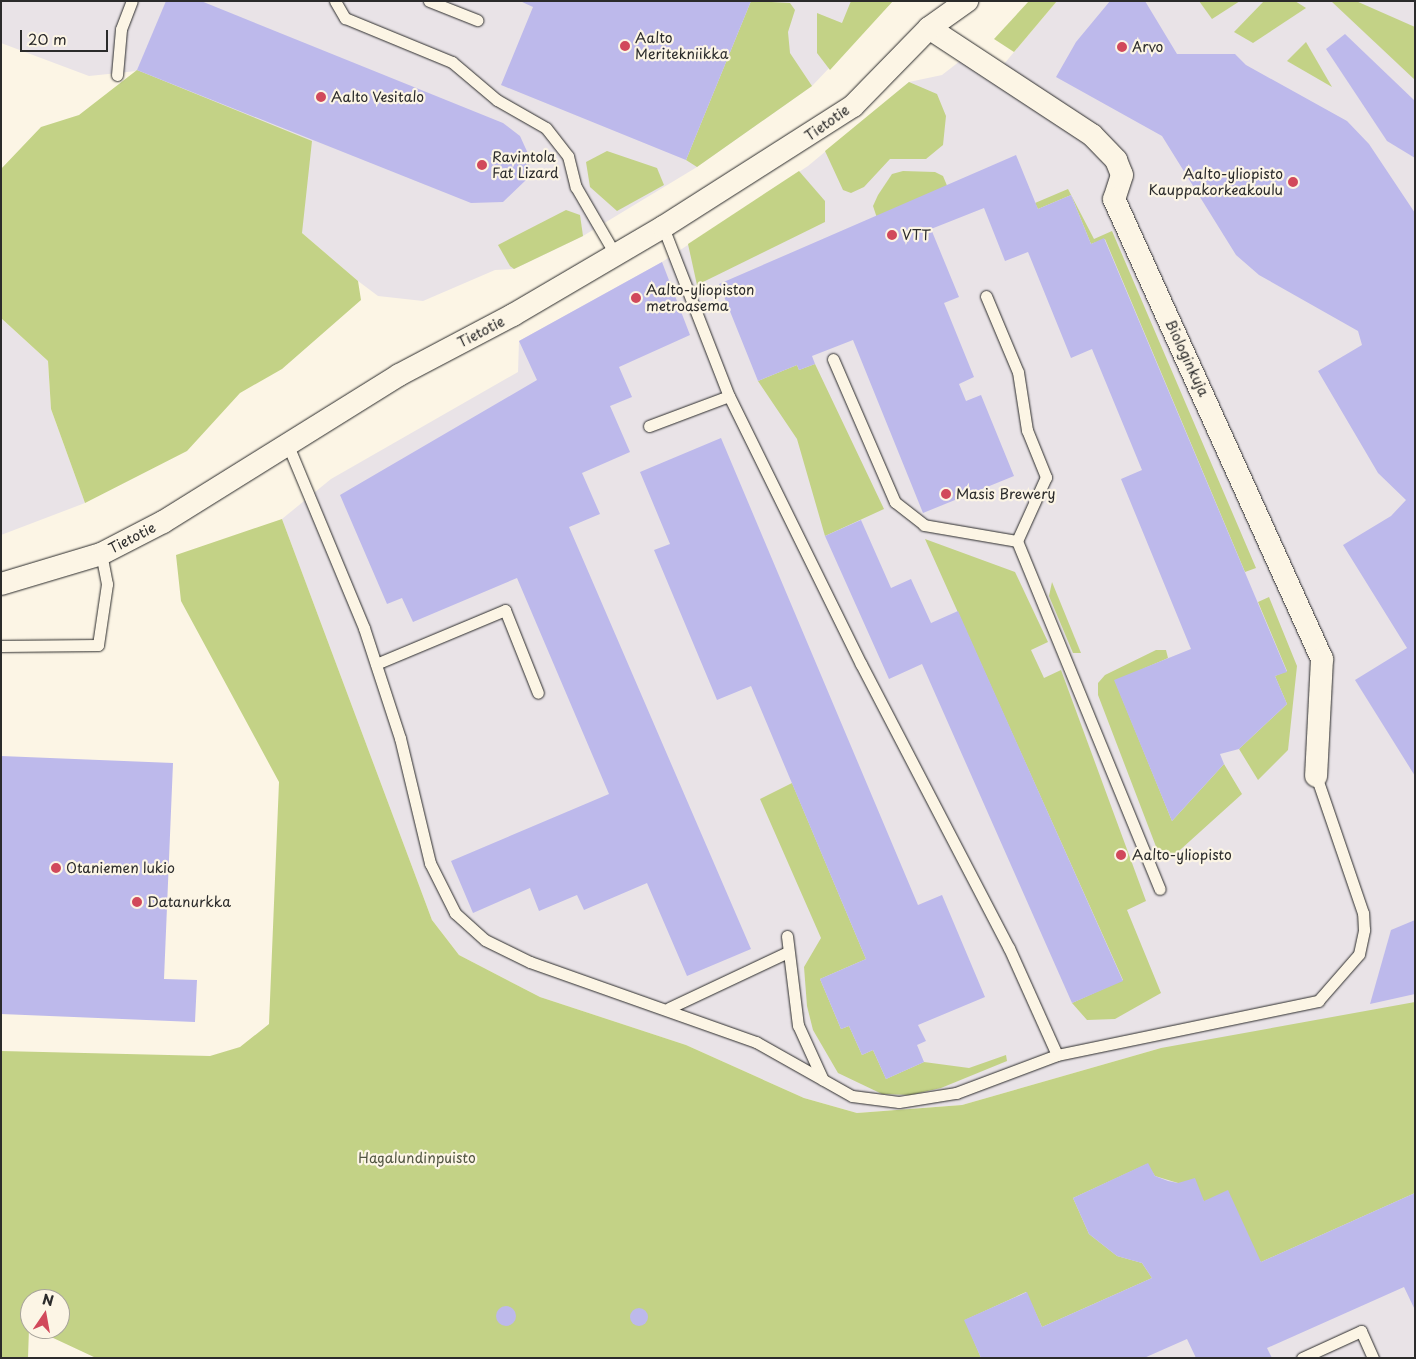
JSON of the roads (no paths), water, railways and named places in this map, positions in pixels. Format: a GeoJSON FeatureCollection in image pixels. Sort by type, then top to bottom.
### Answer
{"type":"FeatureCollection","features":[{"type":"Feature","properties":{"kind":"street","name":"Tietotie"},"geometry":{"type":"LineString","coordinates":[[929,28],[942,1]]}},
{"type":"Feature","properties":{"kind":"street","name":"Tietotie"},"geometry":{"type":"LineString","coordinates":[[1,584],[101,554],[175,515],[287,443],[663,227],[852,106],[929,28],[967,1]]}},
{"type":"Feature","properties":{"kind":"street","name":"Biologinkuja"},"geometry":{"type":"LineString","coordinates":[[929,28],[1092,134],[1116,160],[1122,175],[1114,200],[1322,659],[1316,776]]}},
{"type":"Feature","properties":{"kind":"lane"},"geometry":{"type":"LineString","coordinates":[[117,75],[121,29],[132,1]]}},
{"type":"Feature","properties":{"kind":"lane"},"geometry":{"type":"LineString","coordinates":[[335,1],[345,18],[452,62],[497,100],[546,128],[568,156],[576,187],[614,254]]}},
{"type":"Feature","properties":{"kind":"lane"},"geometry":{"type":"LineString","coordinates":[[429,1],[477,20]]}},
{"type":"Feature","properties":{"kind":"lane"},"geometry":{"type":"LineString","coordinates":[[663,227],[729,396],[861,664],[1010,948],[1057,1055]]}},
{"type":"Feature","properties":{"kind":"lane"},"geometry":{"type":"LineString","coordinates":[[986,296],[1018,372],[1027,430],[1046,478],[1017,542],[1160,890]]}},
{"type":"Feature","properties":{"kind":"lane"},"geometry":{"type":"LineString","coordinates":[[833,359],[895,502],[924,525],[1017,542]]}},
{"type":"Feature","properties":{"kind":"lane"},"geometry":{"type":"LineString","coordinates":[[649,426],[729,396]]}},
{"type":"Feature","properties":{"kind":"lane"},"geometry":{"type":"LineString","coordinates":[[287,443],[376,664],[400,738],[430,863],[456,913],[485,940],[530,962],[669,1008],[756,1042],[852,1096],[899,1102],[956,1093],[1057,1055],[1318,1001],[1338,983],[1359,954],[1363,912],[1316,776]]}},
{"type":"Feature","properties":{"kind":"lane"},"geometry":{"type":"LineString","coordinates":[[1,646],[98,645],[107,584],[101,554]]}},
{"type":"Feature","properties":{"kind":"lane"},"geometry":{"type":"LineString","coordinates":[[376,664],[505,610],[538,693]]}},
{"type":"Feature","properties":{"kind":"lane"},"geometry":{"type":"LineString","coordinates":[[787,936],[786,953],[798,1025],[823,1080]]}},
{"type":"Feature","properties":{"kind":"lane"},"geometry":{"type":"LineString","coordinates":[[669,1008],[786,953]]}},
{"type":"Feature","properties":{"kind":"lane"},"geometry":{"type":"LineString","coordinates":[[1302,1358],[1361,1331],[1372,1358]]}},
{"type":"Feature","properties":{"kind":"place","name":"Aalto Meritekniikka"},"geometry":{"type":"Point","coordinates":[625,46]}},
{"type":"Feature","properties":{"kind":"place","name":"Arvo"},"geometry":{"type":"Point","coordinates":[1122,47]}},
{"type":"Feature","properties":{"kind":"place","name":"Aalto Vesitalo"},"geometry":{"type":"Point","coordinates":[321,97]}},
{"type":"Feature","properties":{"kind":"place","name":"Ravintola Fat Lizard"},"geometry":{"type":"Point","coordinates":[482,165]}},
{"type":"Feature","properties":{"kind":"place","name":"Aalto-yliopisto Kauppakorkeakoulu"},"geometry":{"type":"Point","coordinates":[1293,182]}},
{"type":"Feature","properties":{"kind":"place","name":"VTT"},"geometry":{"type":"Point","coordinates":[892,235]}},
{"type":"Feature","properties":{"kind":"place","name":"Aalto-yliopiston metroasema"},"geometry":{"type":"Point","coordinates":[636,298]}},
{"type":"Feature","properties":{"kind":"place","name":"Masis Brewery"},"geometry":{"type":"Point","coordinates":[946,494]}},
{"type":"Feature","properties":{"kind":"place","name":"Aalto-yliopisto"},"geometry":{"type":"Point","coordinates":[1121,855]}},
{"type":"Feature","properties":{"kind":"place","name":"Otaniemen lukio"},"geometry":{"type":"Point","coordinates":[56,868]}},
{"type":"Feature","properties":{"kind":"place","name":"Datanurkka"},"geometry":{"type":"Point","coordinates":[137,902]}},
{"type":"Feature","properties":{"kind":"park label","name":"Hagalundinpuisto"},"geometry":{"type":"Point","coordinates":[417,1158]}}]}
